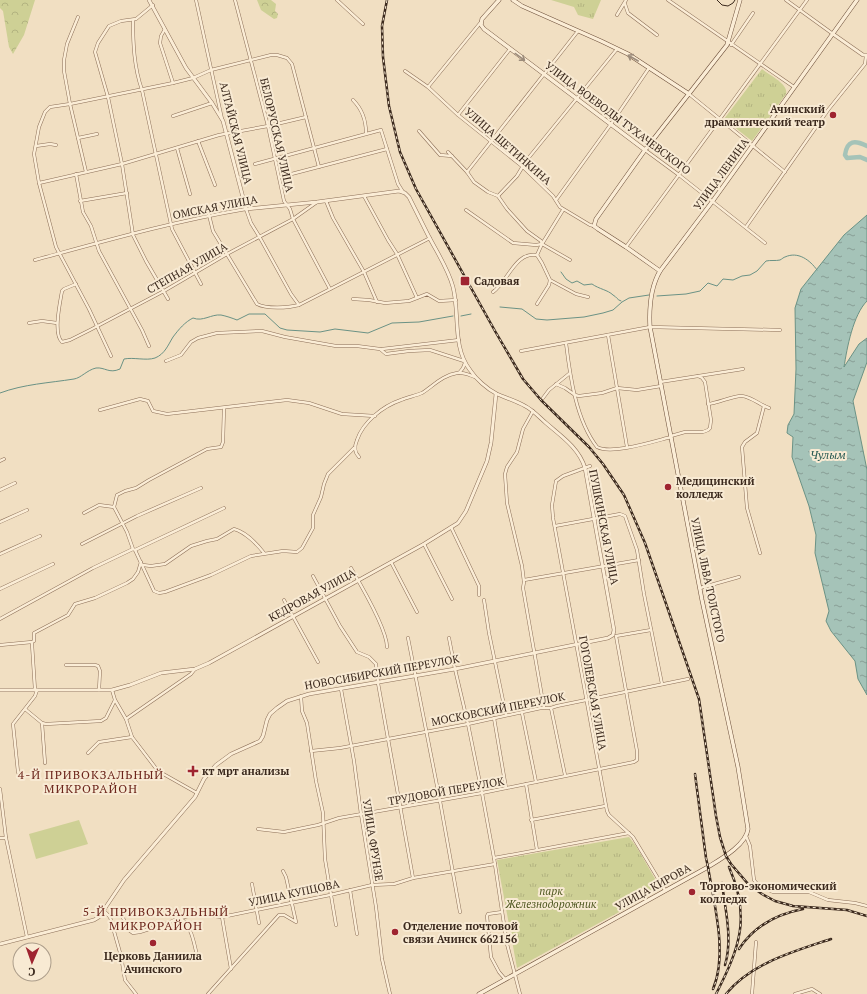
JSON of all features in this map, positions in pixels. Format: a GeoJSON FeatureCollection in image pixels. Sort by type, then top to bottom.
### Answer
{"type":"FeatureCollection","features":[{"type":"Feature","properties":{"kind":"main road"},"geometry":{"type":"LineString","coordinates":[[481,22],[499,0]]}},
{"type":"Feature","properties":{"kind":"main road"},"geometry":{"type":"LineString","coordinates":[[513,0],[522,6],[638,60],[689,94]]}},
{"type":"Feature","properties":{"kind":"main road"},"geometry":{"type":"LineString","coordinates":[[594,226],[596,219],[645,150],[730,43],[740,0]]}},
{"type":"Feature","properties":{"kind":"main road","name":"УЛИЦА ЛЕНИНА"},"geometry":{"type":"LineString","coordinates":[[650,327],[651,295],[654,283],[660,271],[753,146],[857,0]]}},
{"type":"Feature","properties":{"kind":"main road","name":"УЛИЦА ВОЕВОДЫ ТУХАЧЕВСКОГО"},"geometry":{"type":"LineString","coordinates":[[481,22],[484,29],[645,150]]}},
{"type":"Feature","properties":{"kind":"main road","name":"УЛИЦА ЩЕТИНКИНА"},"geometry":{"type":"LineString","coordinates":[[594,226],[660,271]]}},
{"type":"Feature","properties":{"kind":"main road","name":"УЛИЦА ЛЬВА ТОЛСТОГО"},"geometry":{"type":"LineString","coordinates":[[650,327],[700,588],[738,767],[748,829],[746,836]]}},
{"type":"Feature","properties":{"kind":"main road","name":"УЛИЦА КИРОВА"},"geometry":{"type":"LineString","coordinates":[[479,994],[665,890],[708,868],[722,859],[741,843],[746,836]]}},
{"type":"Feature","properties":{"kind":"street"},"geometry":{"type":"LineString","coordinates":[[149,0],[183,64],[212,103],[223,121]]}},
{"type":"Feature","properties":{"kind":"street","name":"АЛТАЙСКАЯ УЛИЦА"},"geometry":{"type":"LineString","coordinates":[[196,0],[223,121],[250,223],[259,236],[291,294],[299,305]]}},
{"type":"Feature","properties":{"kind":"street","name":"БЕЛОРУССКАЯ УЛИЦА"},"geometry":{"type":"LineString","coordinates":[[235,0],[268,126],[284,201],[290,209],[293,219],[330,289]]}},
{"type":"Feature","properties":{"kind":"street"},"geometry":{"type":"LineString","coordinates":[[337,0],[363,24]]}},
{"type":"Feature","properties":{"kind":"street"},"geometry":{"type":"LineString","coordinates":[[617,15],[626,0]]}},
{"type":"Feature","properties":{"kind":"street"},"geometry":{"type":"LineString","coordinates":[[668,0],[760,65],[794,87]]}},
{"type":"Feature","properties":{"kind":"street"},"geometry":{"type":"LineString","coordinates":[[746,227],[828,110],[865,64],[867,56],[833,34],[786,0]]}},
{"type":"Feature","properties":{"kind":"street"},"geometry":{"type":"LineString","coordinates":[[626,247],[807,0]]}},
{"type":"Feature","properties":{"kind":"street"},"geometry":{"type":"LineString","coordinates":[[624,4],[628,13],[657,35]]}},
{"type":"Feature","properties":{"kind":"street"},"geometry":{"type":"LineString","coordinates":[[153,6],[141,16],[133,20],[118,22],[109,26],[98,43],[96,54],[108,97],[122,164],[134,235],[146,261],[168,299]]}},
{"type":"Feature","properties":{"kind":"street"},"geometry":{"type":"LineString","coordinates":[[730,43],[753,13]]}},
{"type":"Feature","properties":{"kind":"street"},"geometry":{"type":"LineString","coordinates":[[78,16],[67,44],[64,60],[64,71],[86,172]]}},
{"type":"Feature","properties":{"kind":"street"},"geometry":{"type":"LineString","coordinates":[[133,20],[134,59],[142,90],[170,225],[201,284]]}},
{"type":"Feature","properties":{"kind":"street"},"geometry":{"type":"LineString","coordinates":[[428,87],[481,22]]}},
{"type":"Feature","properties":{"kind":"street"},"geometry":{"type":"LineString","coordinates":[[165,28],[160,44],[173,83]]}},
{"type":"Feature","properties":{"kind":"street"},"geometry":{"type":"LineString","coordinates":[[467,172],[578,31]]}},
{"type":"Feature","properties":{"kind":"street"},"geometry":{"type":"LineString","coordinates":[[458,114],[510,49]]}},
{"type":"Feature","properties":{"kind":"street"},"geometry":{"type":"LineString","coordinates":[[498,196],[517,176],[526,161],[617,49]]}},
{"type":"Feature","properties":{"kind":"street"},"geometry":{"type":"LineString","coordinates":[[111,356],[89,309],[55,244],[39,183],[34,156],[38,128],[45,112],[50,107],[108,97],[173,83],[193,78],[211,70],[271,55],[277,55],[287,58],[292,64],[319,167]]}},
{"type":"Feature","properties":{"kind":"street"},"geometry":{"type":"LineString","coordinates":[[556,200],[649,68]]}},
{"type":"Feature","properties":{"kind":"street","name":"УЛИЦА ЩЕТИНКИНА"},"geometry":{"type":"LineString","coordinates":[[405,71],[428,87],[458,114],[523,167],[556,200],[563,210],[594,226]]}},
{"type":"Feature","properties":{"kind":"street"},"geometry":{"type":"LineString","coordinates":[[689,94],[786,172]]}},
{"type":"Feature","properties":{"kind":"street"},"geometry":{"type":"LineString","coordinates":[[353,100],[362,110],[366,125],[366,133]]}},
{"type":"Feature","properties":{"kind":"street"},"geometry":{"type":"LineString","coordinates":[[173,116],[212,103]]}},
{"type":"Feature","properties":{"kind":"street"},"geometry":{"type":"LineString","coordinates":[[39,183],[122,164],[219,135],[306,117]]}},
{"type":"Feature","properties":{"kind":"street"},"geometry":{"type":"LineString","coordinates":[[224,408],[223,442],[221,447],[207,449],[148,480],[136,488],[117,495],[114,507],[156,593],[169,591],[211,575],[250,556],[283,551],[297,552],[302,548],[313,528],[313,515],[321,497],[328,474],[354,448],[363,428],[375,416],[392,404],[419,394],[444,378],[458,373],[463,368],[465,362],[459,340],[456,300],[451,280],[440,254],[409,197],[403,192],[398,184],[380,130],[255,164]]}},
{"type":"Feature","properties":{"kind":"street"},"geometry":{"type":"LineString","coordinates":[[419,131],[440,154],[452,156]]}},
{"type":"Feature","properties":{"kind":"street"},"geometry":{"type":"LineString","coordinates":[[78,138],[97,134]]}},
{"type":"Feature","properties":{"kind":"street"},"geometry":{"type":"LineString","coordinates":[[198,141],[215,185]]}},
{"type":"Feature","properties":{"kind":"street"},"geometry":{"type":"LineString","coordinates":[[36,146],[50,144],[56,145]]}},
{"type":"Feature","properties":{"kind":"street"},"geometry":{"type":"LineString","coordinates":[[178,148],[190,194]]}},
{"type":"Feature","properties":{"kind":"street"},"geometry":{"type":"LineString","coordinates":[[280,177],[387,150]]}},
{"type":"Feature","properties":{"kind":"street","name":"УЛИЦА ВОЕВОДЫ ТУХАЧЕВСКОГО"},"geometry":{"type":"LineString","coordinates":[[645,150],[765,243]]}},
{"type":"Feature","properties":{"kind":"street"},"geometry":{"type":"LineString","coordinates":[[448,152],[467,172],[474,182],[488,192],[498,196],[507,209],[527,231],[541,241],[542,244],[570,260]]}},
{"type":"Feature","properties":{"kind":"street"},"geometry":{"type":"LineString","coordinates":[[76,174],[83,212],[91,226],[96,243],[149,346]]}},
{"type":"Feature","properties":{"kind":"street","name":"ОМСКАЯ УЛИЦА"},"geometry":{"type":"LineString","coordinates":[[35,260],[209,215],[246,209],[326,201],[364,195],[403,192]]}},
{"type":"Feature","properties":{"kind":"street"},"geometry":{"type":"LineString","coordinates":[[80,201],[127,194]]}},
{"type":"Feature","properties":{"kind":"street"},"geometry":{"type":"LineString","coordinates":[[364,195],[388,240],[398,254],[417,298]]}},
{"type":"Feature","properties":{"kind":"street"},"geometry":{"type":"LineString","coordinates":[[326,201],[333,218],[364,272],[377,302]]}},
{"type":"Feature","properties":{"kind":"street","name":"СТЕПНАЯ УЛИЦА"},"geometry":{"type":"LineString","coordinates":[[57,322],[59,339],[62,342],[70,340],[164,291],[259,236],[293,219],[317,202]]}},
{"type":"Feature","properties":{"kind":"street"},"geometry":{"type":"LineString","coordinates":[[466,210],[513,243],[536,245],[542,244]]}},
{"type":"Feature","properties":{"kind":"street"},"geometry":{"type":"LineString","coordinates":[[537,255],[563,210]]}},
{"type":"Feature","properties":{"kind":"street"},"geometry":{"type":"LineString","coordinates":[[209,215],[213,231],[258,305],[278,308],[299,305],[430,238]]}},
{"type":"Feature","properties":{"kind":"street"},"geometry":{"type":"LineString","coordinates":[[493,292],[501,286],[521,258],[528,255],[537,255]]}},
{"type":"Feature","properties":{"kind":"street"},"geometry":{"type":"LineString","coordinates":[[537,255],[542,262],[550,280],[576,294],[588,297]]}},
{"type":"Feature","properties":{"kind":"street"},"geometry":{"type":"LineString","coordinates":[[537,304],[549,285],[550,280]]}},
{"type":"Feature","properties":{"kind":"street"},"geometry":{"type":"LineString","coordinates":[[29,323],[42,321],[57,322],[62,291],[76,284]]}},
{"type":"Feature","properties":{"kind":"street"},"geometry":{"type":"LineString","coordinates":[[353,299],[384,303],[409,301],[427,294],[439,301],[456,300]]}},
{"type":"Feature","properties":{"kind":"street"},"geometry":{"type":"LineString","coordinates":[[521,351],[650,327],[780,330]]}},
{"type":"Feature","properties":{"kind":"street"},"geometry":{"type":"LineString","coordinates":[[166,361],[181,355],[193,340],[216,333],[265,332],[336,346],[357,346],[381,349],[459,340]]}},
{"type":"Feature","properties":{"kind":"street"},"geometry":{"type":"LineString","coordinates":[[608,335],[627,447]]}},
{"type":"Feature","properties":{"kind":"street"},"geometry":{"type":"LineString","coordinates":[[566,343],[574,395],[585,424],[596,446],[605,450],[644,444],[685,432],[708,430],[711,424],[705,382],[698,376]]}},
{"type":"Feature","properties":{"kind":"street"},"geometry":{"type":"LineString","coordinates":[[381,349],[386,354],[408,351],[433,351],[465,362]]}},
{"type":"Feature","properties":{"kind":"street","name":"ПУШКИНСКАЯ УЛИЦА"},"geometry":{"type":"LineString","coordinates":[[465,362],[476,377],[496,394],[520,403],[533,411],[573,447],[585,468],[614,628],[614,636],[637,752],[636,761]]}},
{"type":"Feature","properties":{"kind":"street"},"geometry":{"type":"LineString","coordinates":[[660,382],[743,368]]}},
{"type":"Feature","properties":{"kind":"street"},"geometry":{"type":"LineString","coordinates":[[458,373],[476,377]]}},
{"type":"Feature","properties":{"kind":"street"},"geometry":{"type":"LineString","coordinates":[[543,398],[548,390],[570,373]]}},
{"type":"Feature","properties":{"kind":"street"},"geometry":{"type":"LineString","coordinates":[[556,384],[565,388],[574,395],[592,395],[617,388],[637,390],[661,386]]}},
{"type":"Feature","properties":{"kind":"street","name":"КЕДРОВАЯ УЛИЦА"},"geometry":{"type":"LineString","coordinates":[[0,690],[112,690],[161,673],[195,669],[209,663],[424,544],[458,523],[466,511],[487,461],[492,443],[496,394]]}},
{"type":"Feature","properties":{"kind":"street"},"geometry":{"type":"LineString","coordinates":[[708,404],[742,396],[769,408]]}},
{"type":"Feature","properties":{"kind":"street"},"geometry":{"type":"LineString","coordinates":[[100,410],[140,399],[148,401],[153,411],[164,414],[287,400],[309,403],[342,414],[375,416]]}},
{"type":"Feature","properties":{"kind":"street"},"geometry":{"type":"LineString","coordinates":[[760,553],[747,508],[742,447],[744,442],[757,433],[764,406]]}},
{"type":"Feature","properties":{"kind":"street"},"geometry":{"type":"LineString","coordinates":[[533,411],[523,429],[517,452],[505,471],[504,484],[524,580],[523,588],[544,708]]}},
{"type":"Feature","properties":{"kind":"street"},"geometry":{"type":"LineString","coordinates":[[354,448],[359,457]]}},
{"type":"Feature","properties":{"kind":"street"},"geometry":{"type":"LineString","coordinates":[[0,461],[4,459]]}},
{"type":"Feature","properties":{"kind":"street"},"geometry":{"type":"LineString","coordinates":[[585,468],[590,466]]}},
{"type":"Feature","properties":{"kind":"street","name":"ГОГОЛЕВСКАЯ УЛИЦА"},"geometry":{"type":"LineString","coordinates":[[585,468],[556,480],[552,509],[599,770],[609,815],[629,833],[644,853],[665,890]]}},
{"type":"Feature","properties":{"kind":"street"},"geometry":{"type":"LineString","coordinates":[[0,490],[15,483]]}},
{"type":"Feature","properties":{"kind":"street"},"geometry":{"type":"LineString","coordinates":[[82,544],[123,523],[201,488]]}},
{"type":"Feature","properties":{"kind":"street"},"geometry":{"type":"LineString","coordinates":[[84,512],[99,505],[114,507]]}},
{"type":"Feature","properties":{"kind":"street"},"geometry":{"type":"LineString","coordinates":[[0,619],[93,568],[224,508]]}},
{"type":"Feature","properties":{"kind":"street"},"geometry":{"type":"LineString","coordinates":[[0,522],[28,510]]}},
{"type":"Feature","properties":{"kind":"street"},"geometry":{"type":"LineString","coordinates":[[555,526],[622,514],[625,516],[639,560],[662,684]]}},
{"type":"Feature","properties":{"kind":"street"},"geometry":{"type":"LineString","coordinates":[[451,527],[478,584],[480,595]]}},
{"type":"Feature","properties":{"kind":"street"},"geometry":{"type":"LineString","coordinates":[[142,564],[151,566],[165,564],[191,546],[207,540],[217,539],[234,529],[239,531],[264,553]]}},
{"type":"Feature","properties":{"kind":"street"},"geometry":{"type":"LineString","coordinates":[[0,554],[40,536]]}},
{"type":"Feature","properties":{"kind":"street"},"geometry":{"type":"LineString","coordinates":[[424,544],[452,599]]}},
{"type":"Feature","properties":{"kind":"street"},"geometry":{"type":"LineString","coordinates":[[524,580],[639,560]]}},
{"type":"Feature","properties":{"kind":"street"},"geometry":{"type":"LineString","coordinates":[[391,562],[417,612]]}},
{"type":"Feature","properties":{"kind":"street"},"geometry":{"type":"LineString","coordinates":[[0,590],[53,564]]}},
{"type":"Feature","properties":{"kind":"street"},"geometry":{"type":"LineString","coordinates":[[20,777],[18,772],[13,726],[14,722],[35,696],[36,690],[32,642],[34,640],[34,634],[36,631],[68,615],[75,604],[95,598],[127,583],[133,579],[142,564]]}},
{"type":"Feature","properties":{"kind":"street"},"geometry":{"type":"LineString","coordinates":[[350,568],[358,580],[381,626],[387,640],[387,647]]}},
{"type":"Feature","properties":{"kind":"street"},"geometry":{"type":"LineString","coordinates":[[313,576],[340,626],[357,652],[372,660],[377,666],[378,682],[413,878]]}},
{"type":"Feature","properties":{"kind":"street"},"geometry":{"type":"LineString","coordinates":[[700,588],[739,577]]}},
{"type":"Feature","properties":{"kind":"street"},"geometry":{"type":"LineString","coordinates":[[284,600],[318,662]]}},
{"type":"Feature","properties":{"kind":"street"},"geometry":{"type":"LineString","coordinates":[[484,600],[489,633],[496,660],[506,715]]}},
{"type":"Feature","properties":{"kind":"street","name":"НОВОСИБИРСКИЙ ПЕРЕУЛОК"},"geometry":{"type":"LineString","coordinates":[[104,911],[108,902],[124,880],[195,797],[204,779],[220,762],[239,750],[260,741],[264,734],[268,717],[287,701],[301,696],[455,669],[614,636],[651,630]]}},
{"type":"Feature","properties":{"kind":"street"},"geometry":{"type":"LineString","coordinates":[[408,638],[460,912]]}},
{"type":"Feature","properties":{"kind":"street"},"geometry":{"type":"LineString","coordinates":[[449,638],[482,793],[495,864],[507,944],[520,994]]}},
{"type":"Feature","properties":{"kind":"street"},"geometry":{"type":"LineString","coordinates":[[0,645],[32,642]]}},
{"type":"Feature","properties":{"kind":"street"},"geometry":{"type":"LineString","coordinates":[[66,665],[98,666],[100,672],[99,690]]}},
{"type":"Feature","properties":{"kind":"street"},"geometry":{"type":"LineString","coordinates":[[126,719],[191,674],[195,669]]}},
{"type":"Feature","properties":{"kind":"street","name":"МОСКОВСКИЙ ПЕРЕУЛОК"},"geometry":{"type":"LineString","coordinates":[[311,751],[338,748],[468,724],[506,715],[551,708],[688,679]]}},
{"type":"Feature","properties":{"kind":"street","name":"УЛИЦА ФРУНЗЕ"},"geometry":{"type":"LineString","coordinates":[[341,689],[354,761],[382,959],[390,994]]}},
{"type":"Feature","properties":{"kind":"street"},"geometry":{"type":"LineString","coordinates":[[112,690],[115,700],[126,719],[132,737],[158,771],[197,793]]}},
{"type":"Feature","properties":{"kind":"street"},"geometry":{"type":"LineString","coordinates":[[301,696],[302,711],[306,720],[316,781],[322,803],[325,859],[336,925]]}},
{"type":"Feature","properties":{"kind":"street"},"geometry":{"type":"LineString","coordinates":[[25,708],[42,722],[51,724],[56,722],[101,721],[105,719],[115,700]]}},
{"type":"Feature","properties":{"kind":"street"},"geometry":{"type":"LineString","coordinates":[[551,708],[565,776]]}},
{"type":"Feature","properties":{"kind":"street"},"geometry":{"type":"LineString","coordinates":[[522,713],[536,782]]}},
{"type":"Feature","properties":{"kind":"street"},"geometry":{"type":"LineString","coordinates":[[494,718],[506,788]]}},
{"type":"Feature","properties":{"kind":"street"},"geometry":{"type":"LineString","coordinates":[[42,722],[45,763]]}},
{"type":"Feature","properties":{"kind":"street"},"geometry":{"type":"LineString","coordinates":[[88,753],[99,742],[132,737]]}},
{"type":"Feature","properties":{"kind":"street","name":"ТРУДОВОЙ ПЕРЕУЛОК"},"geometry":{"type":"LineString","coordinates":[[258,829],[284,832],[339,818],[482,793],[599,770],[636,761]]}},
{"type":"Feature","properties":{"kind":"street"},"geometry":{"type":"LineString","coordinates":[[526,784],[531,820],[538,850]]}},
{"type":"Feature","properties":{"kind":"street"},"geometry":{"type":"LineString","coordinates":[[0,789],[6,838],[27,937]]}},
{"type":"Feature","properties":{"kind":"street"},"geometry":{"type":"LineString","coordinates":[[531,820],[606,806]]}},
{"type":"Feature","properties":{"kind":"street"},"geometry":{"type":"LineString","coordinates":[[494,858],[629,833]]}},
{"type":"Feature","properties":{"kind":"street"},"geometry":{"type":"LineString","coordinates":[[746,836],[750,846],[754,880],[758,885],[773,892],[809,892],[828,900],[867,906]]}},
{"type":"Feature","properties":{"kind":"street"},"geometry":{"type":"LineString","coordinates":[[0,838],[6,838]]}},
{"type":"Feature","properties":{"kind":"street","name":"УЛИЦА КУПЦОВА"},"geometry":{"type":"LineString","coordinates":[[110,917],[114,914],[120,914],[123,917],[126,928],[133,933],[143,932],[180,918],[198,914],[222,917],[372,885],[394,884],[413,878],[495,864]]}},
{"type":"Feature","properties":{"kind":"street"},"geometry":{"type":"LineString","coordinates":[[208,994],[280,915],[286,916],[296,922],[283,871]]}},
{"type":"Feature","properties":{"kind":"street"},"geometry":{"type":"LineString","coordinates":[[252,884],[260,923]]}},
{"type":"Feature","properties":{"kind":"street"},"geometry":{"type":"LineString","coordinates":[[350,890],[357,934]]}},
{"type":"Feature","properties":{"kind":"street"},"geometry":{"type":"LineString","coordinates":[[0,944],[94,920],[104,911],[110,917],[125,980],[136,994]]}},
{"type":"Feature","properties":{"kind":"street"},"geometry":{"type":"LineString","coordinates":[[502,912],[488,914],[487,916],[491,957],[499,972],[505,979]]}},
{"type":"Feature","properties":{"kind":"street"},"geometry":{"type":"LineString","coordinates":[[222,917],[231,970]]}},
{"type":"Feature","properties":{"kind":"street"},"geometry":{"type":"LineString","coordinates":[[180,918],[184,921],[192,935],[198,960]]}},
{"type":"Feature","properties":{"kind":"street"},"geometry":{"type":"LineString","coordinates":[[752,994],[756,942]]}},
{"type":"Feature","properties":{"kind":"street"},"geometry":{"type":"LineString","coordinates":[[795,994],[812,988],[820,994]]}},
{"type":"Feature","properties":{"kind":"green space"},"geometry":{"type":"Polygon","coordinates":[[[0,0],[35,0],[24,35],[13,54],[9,47],[3,11],[0,8],[0,0]]]}},
{"type":"Feature","properties":{"kind":"green space"},"geometry":{"type":"Polygon","coordinates":[[[257,0],[271,0],[276,4],[275,11],[278,14],[277,18],[274,19],[261,10],[257,0]]]}},
{"type":"Feature","properties":{"kind":"green space"},"geometry":{"type":"Polygon","coordinates":[[[551,0],[601,0],[593,19],[578,15],[574,7],[551,0]]]}},
{"type":"Feature","properties":{"kind":"green space"},"geometry":{"type":"Polygon","coordinates":[[[762,69],[782,83],[786,90],[786,94],[752,141],[724,119],[762,69]]]}},
{"type":"Feature","properties":{"kind":"green space"},"geometry":{"type":"Polygon","coordinates":[[[79,820],[88,844],[36,859],[29,834],[79,820]]]}},
{"type":"Feature","properties":{"kind":"green space","name":"парк Железнодорожник"},"geometry":{"type":"Polygon","coordinates":[[[629,837],[636,846],[661,889],[517,968],[497,860],[629,837]]]}},
{"type":"Feature","properties":{"kind":"water","name":"Чулым"},"geometry":{"type":"Polygon","coordinates":[[[867,215],[867,301],[862,307],[854,323],[844,367],[859,344],[867,338],[867,362],[853,401],[867,470],[867,695],[858,679],[855,661],[831,631],[826,621],[829,611],[815,553],[816,535],[809,506],[792,457],[793,437],[787,433],[788,425],[794,414],[796,369],[795,308],[801,289],[844,235],[867,215]]]}},
{"type":"Feature","properties":{"kind":"waterway"},"geometry":{"type":"LineString","coordinates":[[867,146],[855,142],[852,143],[848,146],[845,155],[847,158],[860,157],[867,160]]}},
{"type":"Feature","properties":{"kind":"waterway"},"geometry":{"type":"LineString","coordinates":[[657,296],[686,294],[700,291],[708,283],[717,286],[723,279],[733,280],[742,276],[750,275],[757,271],[766,261],[780,260],[790,255],[799,256],[807,260],[817,270]]}},
{"type":"Feature","properties":{"kind":"waterway"},"geometry":{"type":"LineString","coordinates":[[561,272],[566,279],[572,283],[577,281],[584,285],[592,284],[609,292],[621,301]]}},
{"type":"Feature","properties":{"kind":"waterway"},"geometry":{"type":"LineString","coordinates":[[500,307],[522,309],[536,319],[547,320],[584,317],[603,313],[613,310],[629,298],[649,295]]}},
{"type":"Feature","properties":{"kind":"waterway"},"geometry":{"type":"LineString","coordinates":[[0,393],[27,386],[74,379],[96,368],[113,371],[120,369],[124,359],[155,358],[164,352],[182,326],[193,318],[204,319],[221,315],[237,320],[249,314],[265,314],[280,328],[287,330],[320,332],[335,329],[368,333],[392,323],[419,322],[453,316]]}},
{"type":"Feature","properties":{"kind":"waterway"},"geometry":{"type":"LineString","coordinates":[[461,316],[471,314]]}},
{"type":"Feature","properties":{"kind":"tram line"},"geometry":{"type":"LineString","coordinates":[[717,0],[722,5],[728,6],[735,0]]}},
{"type":"Feature","properties":{"kind":"railway"},"geometry":{"type":"LineString","coordinates":[[387,0],[382,26],[383,57],[389,106],[400,152],[416,189],[523,379],[541,400],[589,447],[603,464],[624,495],[645,543],[699,699],[716,816],[720,837],[726,856],[749,885],[775,901],[793,906],[847,910],[867,916]]}},
{"type":"Feature","properties":{"kind":"railway"},"geometry":{"type":"LineString","coordinates":[[695,774],[706,858],[720,945],[717,975],[713,989]]}},
{"type":"Feature","properties":{"kind":"railway"},"geometry":{"type":"LineString","coordinates":[[716,994],[731,961],[740,932],[740,901],[729,867]]}},
{"type":"Feature","properties":{"kind":"railway"},"geometry":{"type":"LineString","coordinates":[[722,883],[728,934],[725,965]]}},
{"type":"Feature","properties":{"kind":"railway"},"geometry":{"type":"LineString","coordinates":[[739,949],[752,934],[767,922],[784,914],[803,909]]}},
{"type":"Feature","properties":{"kind":"railway"},"geometry":{"type":"LineString","coordinates":[[726,994],[736,983],[748,974],[774,959],[831,939]]}},
{"type":"Feature","properties":{"kind":"place","name":"Ачинский драматический театр"},"geometry":{"type":"Point","coordinates":[833,115]}},
{"type":"Feature","properties":{"kind":"place","name":"Садовая"},"geometry":{"type":"Point","coordinates":[465,281]}},
{"type":"Feature","properties":{"kind":"place","name":"Медицинский колледж"},"geometry":{"type":"Point","coordinates":[668,487]}},
{"type":"Feature","properties":{"kind":"place","name":"кт мрт анализы"},"geometry":{"type":"Point","coordinates":[193,771]}},
{"type":"Feature","properties":{"kind":"place","name":"Торгово-экономический колледж"},"geometry":{"type":"Point","coordinates":[692,892]}},
{"type":"Feature","properties":{"kind":"place","name":"Отделение почтовой связи Ачинск 662156"},"geometry":{"type":"Point","coordinates":[395,932]}},
{"type":"Feature","properties":{"kind":"place","name":"Церковь Даниила Ачинского"},"geometry":{"type":"Point","coordinates":[153,943]}},
{"type":"Feature","properties":{"kind":"district","name":"4-Й ПРИВОКЗАЛЬНЫЙ МИКРОРАЙОН"},"geometry":{"type":"Point","coordinates":[91,781]}},
{"type":"Feature","properties":{"kind":"district","name":"5-Й ПРИВОКЗАЛЬНЫЙ МИКРОРАЙОН"},"geometry":{"type":"Point","coordinates":[156,918]}}]}
